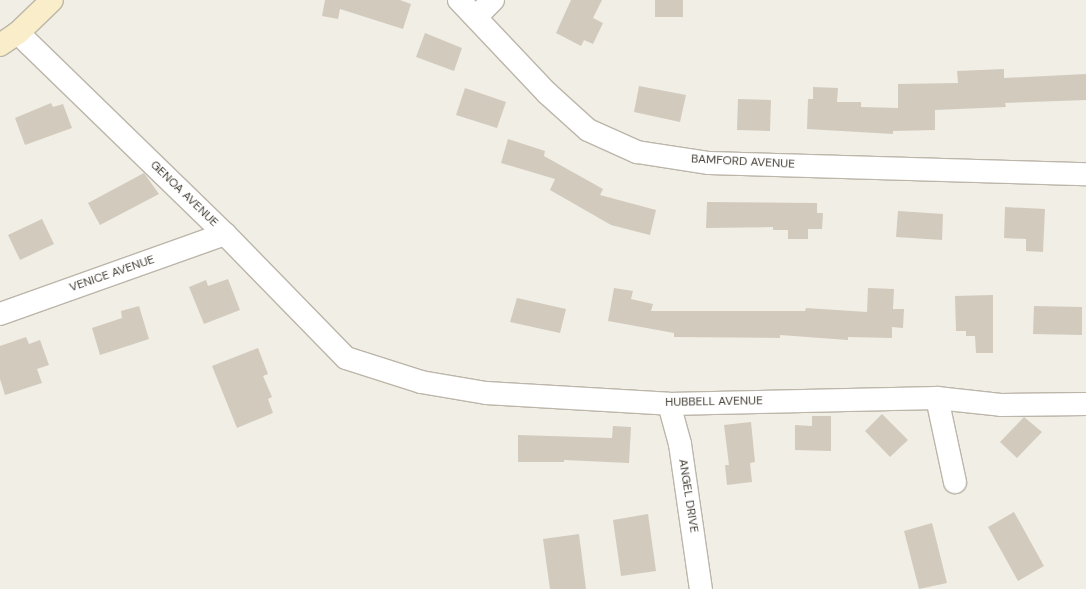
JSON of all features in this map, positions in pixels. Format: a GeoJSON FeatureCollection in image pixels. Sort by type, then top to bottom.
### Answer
{"type":"FeatureCollection","features":[{"type":"Feature","properties":{"kind":"main road"},"geometry":{"type":"LineString","coordinates":[[0,44],[18,33],[52,0]]}},
{"type":"Feature","properties":{"kind":"street","name":"BAMFORD AVENUE"},"geometry":{"type":"LineString","coordinates":[[460,0],[547,93],[588,130],[638,152],[708,163],[1086,174]]}},
{"type":"Feature","properties":{"kind":"street"},"geometry":{"type":"LineString","coordinates":[[476,17],[493,0]]}},
{"type":"Feature","properties":{"kind":"street","name":"GENOA AVENUE"},"geometry":{"type":"LineString","coordinates":[[18,33],[225,234],[346,358]]}},
{"type":"Feature","properties":{"kind":"street","name":"VENICE AVENUE"},"geometry":{"type":"LineString","coordinates":[[0,314],[225,234]]}},
{"type":"Feature","properties":{"kind":"street","name":"HUBBELL AVENUE"},"geometry":{"type":"LineString","coordinates":[[346,358],[420,382],[486,393],[669,404],[937,398],[1001,405],[1086,404]]}},
{"type":"Feature","properties":{"kind":"street"},"geometry":{"type":"LineString","coordinates":[[937,398],[955,482]]}},
{"type":"Feature","properties":{"kind":"street","name":"ANGEL DRIVE"},"geometry":{"type":"LineString","coordinates":[[669,404],[680,444],[701,589]]}},
{"type":"Feature","properties":{"kind":"building"},"geometry":{"type":"Polygon","coordinates":[[[325,0],[400,0],[411,4],[403,29],[340,9],[338,19],[322,16],[325,0]]]}},
{"type":"Feature","properties":{"kind":"building"},"geometry":{"type":"Polygon","coordinates":[[[571,0],[602,0],[593,18],[603,23],[593,44],[584,40],[581,46],[556,33],[571,0]]]}},
{"type":"Feature","properties":{"kind":"building"},"geometry":{"type":"Polygon","coordinates":[[[655,0],[683,0],[683,17],[655,17],[655,0]]]}},
{"type":"Feature","properties":{"kind":"building"},"geometry":{"type":"Polygon","coordinates":[[[425,33],[462,48],[454,71],[416,57],[425,33]]]}},
{"type":"Feature","properties":{"kind":"building"},"geometry":{"type":"Polygon","coordinates":[[[1004,69],[1004,78],[1086,74],[1086,100],[1005,103],[1006,107],[935,110],[935,130],[893,131],[893,134],[807,129],[808,99],[813,99],[813,87],[838,88],[837,102],[861,102],[861,107],[898,108],[898,84],[958,83],[957,71],[1004,69]]]}},
{"type":"Feature","properties":{"kind":"building"},"geometry":{"type":"Polygon","coordinates":[[[639,86],[686,95],[680,122],[634,112],[639,86]]]}},
{"type":"Feature","properties":{"kind":"building"},"geometry":{"type":"Polygon","coordinates":[[[465,88],[506,102],[497,128],[456,115],[465,88]]]}},
{"type":"Feature","properties":{"kind":"building"},"geometry":{"type":"Polygon","coordinates":[[[738,99],[771,100],[770,131],[737,130],[738,99]]]}},
{"type":"Feature","properties":{"kind":"building"},"geometry":{"type":"Polygon","coordinates":[[[51,103],[53,107],[63,104],[72,128],[25,145],[15,118],[51,103]]]}},
{"type":"Feature","properties":{"kind":"building"},"geometry":{"type":"Polygon","coordinates":[[[508,139],[545,151],[544,156],[603,189],[600,195],[656,210],[650,235],[611,225],[550,190],[555,179],[501,163],[508,139]]]}},
{"type":"Feature","properties":{"kind":"building"},"geometry":{"type":"Polygon","coordinates":[[[144,173],[159,194],[100,225],[88,203],[144,173]]]}},
{"type":"Feature","properties":{"kind":"building"},"geometry":{"type":"Polygon","coordinates":[[[707,202],[817,203],[817,213],[823,213],[822,229],[808,229],[808,239],[788,239],[788,230],[773,230],[773,227],[706,228],[707,202]]]}},
{"type":"Feature","properties":{"kind":"building"},"geometry":{"type":"Polygon","coordinates":[[[1005,207],[1045,209],[1043,252],[1026,251],[1026,239],[1004,238],[1005,207]]]}},
{"type":"Feature","properties":{"kind":"building"},"geometry":{"type":"Polygon","coordinates":[[[898,211],[943,214],[942,240],[896,237],[898,211]]]}},
{"type":"Feature","properties":{"kind":"building"},"geometry":{"type":"Polygon","coordinates":[[[42,219],[54,244],[20,260],[8,235],[42,219]]]}},
{"type":"Feature","properties":{"kind":"building"},"geometry":{"type":"Polygon","coordinates":[[[228,279],[240,310],[204,324],[189,287],[206,280],[208,286],[228,279]]]}},
{"type":"Feature","properties":{"kind":"building"},"geometry":{"type":"Polygon","coordinates":[[[614,288],[633,291],[631,299],[653,304],[651,311],[805,311],[806,308],[867,312],[868,288],[894,289],[893,309],[904,309],[903,328],[892,327],[892,338],[848,337],[848,340],[780,335],[780,338],[674,337],[674,333],[608,321],[614,288]]]}},
{"type":"Feature","properties":{"kind":"building"},"geometry":{"type":"Polygon","coordinates":[[[993,295],[993,353],[976,353],[975,336],[966,336],[966,331],[956,331],[955,296],[993,295]]]}},
{"type":"Feature","properties":{"kind":"building"},"geometry":{"type":"Polygon","coordinates":[[[517,298],[566,309],[560,333],[510,322],[517,298]]]}},
{"type":"Feature","properties":{"kind":"building"},"geometry":{"type":"Polygon","coordinates":[[[139,306],[149,339],[100,355],[92,328],[122,318],[121,311],[139,306]]]}},
{"type":"Feature","properties":{"kind":"building"},"geometry":{"type":"Polygon","coordinates":[[[1034,306],[1082,307],[1082,335],[1033,334],[1034,306]]]}},
{"type":"Feature","properties":{"kind":"building"},"geometry":{"type":"Polygon","coordinates":[[[26,337],[29,344],[40,340],[49,365],[37,369],[42,383],[5,395],[0,379],[0,346],[26,337]]]}},
{"type":"Feature","properties":{"kind":"building"},"geometry":{"type":"Polygon","coordinates":[[[258,348],[268,374],[263,376],[272,397],[268,399],[273,413],[237,428],[212,366],[258,348]]]}},
{"type":"Feature","properties":{"kind":"building"},"geometry":{"type":"Polygon","coordinates":[[[882,414],[908,440],[890,457],[865,431],[882,414]]]}},
{"type":"Feature","properties":{"kind":"building"},"geometry":{"type":"Polygon","coordinates":[[[812,416],[831,416],[831,451],[795,450],[795,425],[812,426],[812,416]]]}},
{"type":"Feature","properties":{"kind":"building"},"geometry":{"type":"Polygon","coordinates":[[[1024,417],[1042,432],[1017,458],[1000,442],[1024,417]]]}},
{"type":"Feature","properties":{"kind":"building"},"geometry":{"type":"Polygon","coordinates":[[[751,422],[755,462],[750,463],[752,482],[727,485],[725,465],[729,465],[724,425],[751,422]]]}},
{"type":"Feature","properties":{"kind":"building"},"geometry":{"type":"Polygon","coordinates":[[[613,426],[631,427],[629,463],[564,460],[564,462],[518,462],[518,435],[612,438],[613,426]]]}},
{"type":"Feature","properties":{"kind":"building"},"geometry":{"type":"Polygon","coordinates":[[[1014,512],[1044,566],[1018,581],[988,527],[1014,512]]]}},
{"type":"Feature","properties":{"kind":"building"},"geometry":{"type":"Polygon","coordinates":[[[648,514],[656,571],[621,576],[613,520],[648,514]]]}},
{"type":"Feature","properties":{"kind":"building"},"geometry":{"type":"Polygon","coordinates":[[[932,523],[947,583],[919,589],[904,531],[932,523]]]}},
{"type":"Feature","properties":{"kind":"building"},"geometry":{"type":"Polygon","coordinates":[[[579,534],[586,589],[550,589],[543,539],[579,534]]]}}]}
